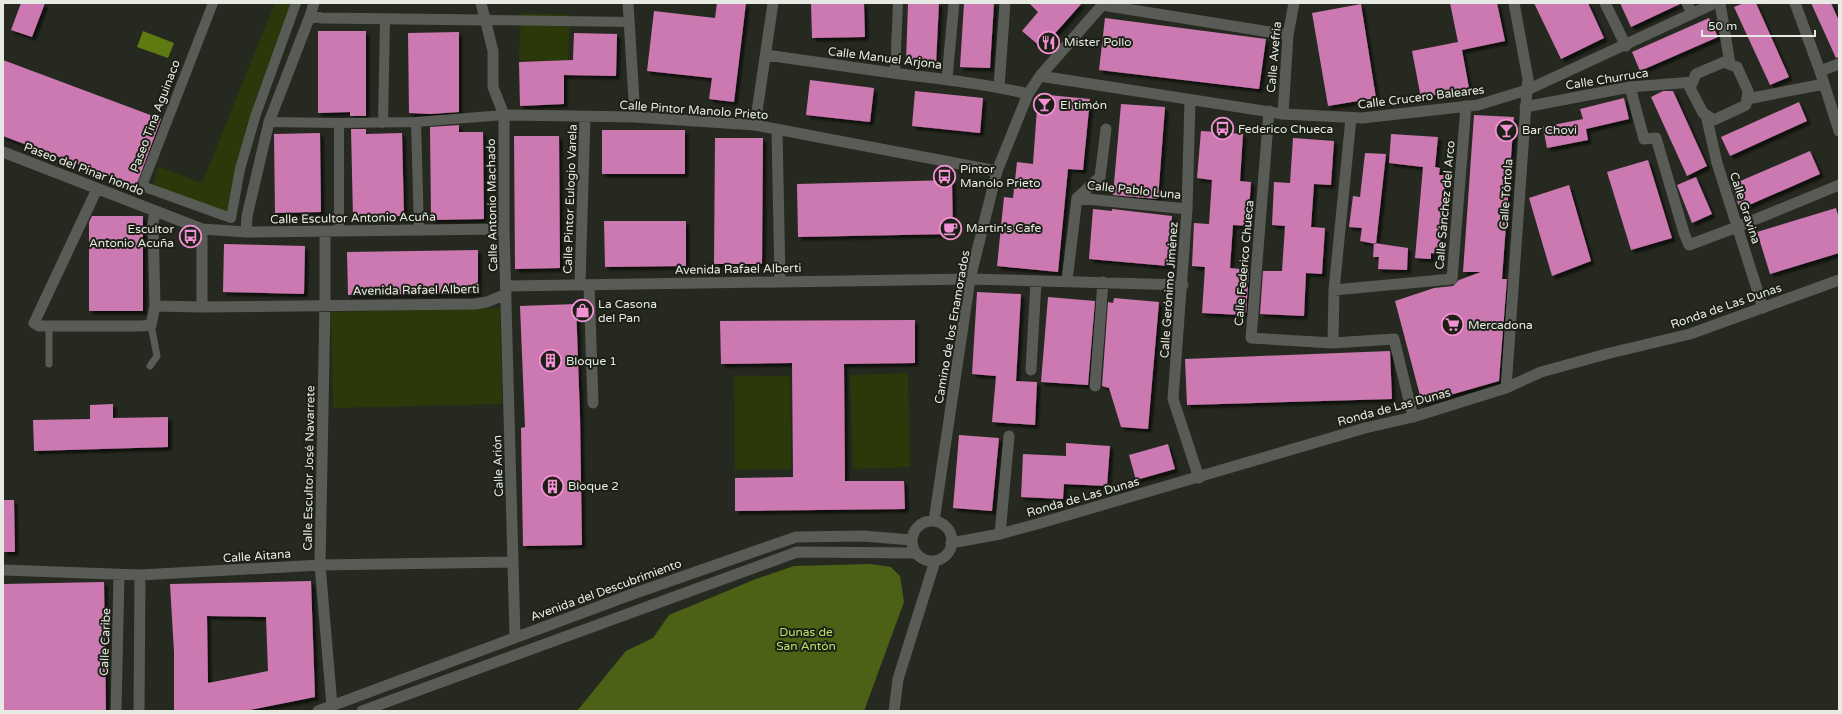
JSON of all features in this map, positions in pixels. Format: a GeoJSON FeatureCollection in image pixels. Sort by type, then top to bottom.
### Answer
{"type":"FeatureCollection","features":[{"type":"Feature","properties":{"kind":"street","name":"Paseo Tina Aguinaco"},"geometry":{"type":"LineString","coordinates":[[213,3],[142,186],[231,218],[240,169],[256,114],[296,3]]}},
{"type":"Feature","properties":{"kind":"street"},"geometry":{"type":"LineString","coordinates":[[246,232],[247,216],[269,122],[314,3]]}},
{"type":"Feature","properties":{"kind":"street"},"geometry":{"type":"LineString","coordinates":[[269,122],[383,123],[504,115],[493,87],[493,51],[484,20],[481,3]]}},
{"type":"Feature","properties":{"kind":"street"},"geometry":{"type":"LineString","coordinates":[[628,3],[635,117]]}},
{"type":"Feature","properties":{"kind":"street"},"geometry":{"type":"LineString","coordinates":[[755,125],[766,55],[772,3]]}},
{"type":"Feature","properties":{"kind":"street"},"geometry":{"type":"LineString","coordinates":[[895,73],[898,3]]}},
{"type":"Feature","properties":{"kind":"street"},"geometry":{"type":"LineString","coordinates":[[947,78],[954,3]]}},
{"type":"Feature","properties":{"kind":"street"},"geometry":{"type":"LineString","coordinates":[[999,87],[1005,3]]}},
{"type":"Feature","properties":{"kind":"street","name":"Calle Avefria"},"geometry":{"type":"LineString","coordinates":[[1283,114],[1288,35],[1294,3]]}},
{"type":"Feature","properties":{"kind":"street","name":"Calle Tórtola"},"geometry":{"type":"LineString","coordinates":[[1506,388],[1528,79],[1514,3]]}},
{"type":"Feature","properties":{"kind":"street"},"geometry":{"type":"LineString","coordinates":[[1605,3],[1626,46]]}},
{"type":"Feature","properties":{"kind":"street"},"geometry":{"type":"LineString","coordinates":[[1687,3],[1692,13]]}},
{"type":"Feature","properties":{"kind":"street","name":"Calle Crucero Baleares"},"geometry":{"type":"LineString","coordinates":[[1040,76],[1283,114],[1368,118],[1478,105],[1527,90],[1626,46],[1715,3]]}},
{"type":"Feature","properties":{"kind":"street"},"geometry":{"type":"LineString","coordinates":[[1720,3],[1730,64]]}},
{"type":"Feature","properties":{"kind":"street"},"geometry":{"type":"LineString","coordinates":[[1795,3],[1820,71],[1839,131]]}},
{"type":"Feature","properties":{"kind":"street"},"geometry":{"type":"LineString","coordinates":[[1103,4],[1288,35]]}},
{"type":"Feature","properties":{"kind":"street","name":"Camino de los Enamorados"},"geometry":{"type":"LineString","coordinates":[[934,521],[970,279],[997,171],[1028,94],[1040,76],[1103,4]]}},
{"type":"Feature","properties":{"kind":"street"},"geometry":{"type":"LineString","coordinates":[[310,16],[385,19],[629,22]]}},
{"type":"Feature","properties":{"kind":"street"},"geometry":{"type":"LineString","coordinates":[[383,123],[385,19]]}},
{"type":"Feature","properties":{"kind":"street","name":"Calle Manuel Arjona"},"geometry":{"type":"LineString","coordinates":[[766,55],[895,73],[947,78],[999,87],[1028,94]]}},
{"type":"Feature","properties":{"kind":"street"},"geometry":{"type":"LineString","coordinates":[[1724,62],[1730,64],[1737,67],[1748,91],[1746,105],[1714,120],[1703,113],[1690,88],[1696,74],[1724,62]]}},
{"type":"Feature","properties":{"kind":"street"},"geometry":{"type":"LineString","coordinates":[[1820,71],[1839,64]]}},
{"type":"Feature","properties":{"kind":"street","name":"Calle Churruca"},"geometry":{"type":"LineString","coordinates":[[1525,106],[1630,87],[1693,82]]}},
{"type":"Feature","properties":{"kind":"street"},"geometry":{"type":"LineString","coordinates":[[1747,99],[1824,84]]}},
{"type":"Feature","properties":{"kind":"street"},"geometry":{"type":"LineString","coordinates":[[1630,87],[1644,139],[1656,138],[1684,233],[1689,245],[1839,185]]}},
{"type":"Feature","properties":{"kind":"street","name":"Calle Gerónimo Jiménez"},"geometry":{"type":"LineString","coordinates":[[1190,100],[1183,285],[1173,399],[1199,478]]}},
{"type":"Feature","properties":{"kind":"street","name":"Calle Sánchez del Arco"},"geometry":{"type":"LineString","coordinates":[[1334,290],[1452,279],[1466,106]]}},
{"type":"Feature","properties":{"kind":"street","name":"Calle Federico Chueca"},"geometry":{"type":"LineString","coordinates":[[1269,111],[1251,338],[1334,343],[1394,339],[1413,416]]}},
{"type":"Feature","properties":{"kind":"street","name":"Calle Pintor Manolo Prieto"},"geometry":{"type":"LineString","coordinates":[[504,115],[635,117],[755,125],[997,171]]}},
{"type":"Feature","properties":{"kind":"street","name":"Calle Antonio Machado"},"geometry":{"type":"LineString","coordinates":[[504,115],[504,229],[506,290]]}},
{"type":"Feature","properties":{"kind":"street","name":"Calle Gravina"},"geometry":{"type":"LineString","coordinates":[[1706,115],[1717,163],[1763,308]]}},
{"type":"Feature","properties":{"kind":"street","name":"Calle Pintor Eulogio Varela"},"geometry":{"type":"LineString","coordinates":[[585,116],[585,284],[593,403]]}},
{"type":"Feature","properties":{"kind":"street"},"geometry":{"type":"LineString","coordinates":[[1334,343],[1334,290],[1351,118]]}},
{"type":"Feature","properties":{"kind":"street"},"geometry":{"type":"LineString","coordinates":[[416,122],[419,230]]}},
{"type":"Feature","properties":{"kind":"street"},"geometry":{"type":"LineString","coordinates":[[339,123],[339,231]]}},
{"type":"Feature","properties":{"kind":"street"},"geometry":{"type":"LineString","coordinates":[[1067,280],[1077,198],[1100,177],[1106,129]]}},
{"type":"Feature","properties":{"kind":"street"},"geometry":{"type":"LineString","coordinates":[[777,130],[780,281]]}},
{"type":"Feature","properties":{"kind":"street","name":"Paseo del Pinar hondo"},"geometry":{"type":"LineString","coordinates":[[3,152],[202,229]]}},
{"type":"Feature","properties":{"kind":"street"},"geometry":{"type":"LineString","coordinates":[[97,189],[34,323],[39,326],[151,325],[155,306],[153,223],[155,211]]}},
{"type":"Feature","properties":{"kind":"street","name":"Calle Pablo Luna"},"geometry":{"type":"LineString","coordinates":[[1077,198],[1187,209]]}},
{"type":"Feature","properties":{"kind":"street"},"geometry":{"type":"LineString","coordinates":[[202,229],[202,307]]}},
{"type":"Feature","properties":{"kind":"street","name":"Calle Escultor Antonio Acuña"},"geometry":{"type":"LineString","coordinates":[[202,229],[246,232],[504,229]]}},
{"type":"Feature","properties":{"kind":"street","name":"Calle Escultor José Navarrete"},"geometry":{"type":"LineString","coordinates":[[325,231],[320,565],[332,706]]}},
{"type":"Feature","properties":{"kind":"street","name":"Avenida Rafael Alberti"},"geometry":{"type":"LineString","coordinates":[[155,306],[202,307],[325,304],[475,304],[487,302],[506,290],[585,284],[970,279],[1036,281],[1067,280],[1183,285]]}},
{"type":"Feature","properties":{"kind":"street","name":"Ronda de Las Dunas"},"geometry":{"type":"LineString","coordinates":[[951,544],[1000,534],[1199,478],[1365,428],[1413,416],[1506,388],[1541,372],[1610,353],[1690,334],[1839,280]]}},
{"type":"Feature","properties":{"kind":"street"},"geometry":{"type":"LineString","coordinates":[[1030,370],[1036,281]]}},
{"type":"Feature","properties":{"kind":"street"},"geometry":{"type":"LineString","coordinates":[[1095,386],[1103,282]]}},
{"type":"Feature","properties":{"kind":"street","name":"Calle Arión"},"geometry":{"type":"LineString","coordinates":[[506,290],[515,637]]}},
{"type":"Feature","properties":{"kind":"street"},"geometry":{"type":"LineString","coordinates":[[1000,534],[1009,436]]}},
{"type":"Feature","properties":{"kind":"street"},"geometry":{"type":"LineString","coordinates":[[934,521],[940,523],[949,531],[951,544],[946,555],[935,560],[924,559],[916,553],[912,540],[914,534],[922,524],[934,521]]}},
{"type":"Feature","properties":{"kind":"street","name":"Avenida del Descubrimiento"},"geometry":{"type":"LineString","coordinates":[[318,711],[630,595],[796,537],[863,536],[912,540]]}},
{"type":"Feature","properties":{"kind":"street"},"geometry":{"type":"LineString","coordinates":[[362,711],[797,552],[916,553]]}},
{"type":"Feature","properties":{"kind":"street"},"geometry":{"type":"LineString","coordinates":[[894,711],[898,679],[935,560]]}},
{"type":"Feature","properties":{"kind":"street","name":"Calle Aitana"},"geometry":{"type":"LineString","coordinates":[[3,570],[140,575],[320,565],[513,562]]}},
{"type":"Feature","properties":{"kind":"street","name":"Calle Caribe"},"geometry":{"type":"LineString","coordinates":[[116,711],[119,574]]}},
{"type":"Feature","properties":{"kind":"street"},"geometry":{"type":"LineString","coordinates":[[139,711],[140,575]]}},
{"type":"Feature","properties":{"kind":"lane"},"geometry":{"type":"LineString","coordinates":[[150,366],[157,356],[151,325]]}},
{"type":"Feature","properties":{"kind":"lane"},"geometry":{"type":"LineString","coordinates":[[49,326],[49,364]]}},
{"type":"Feature","properties":{"kind":"shaded area"},"geometry":{"type":"Polygon","coordinates":[[[275,3],[292,3],[256,97],[226,213],[152,186],[159,167],[202,183],[275,3]]]}},
{"type":"Feature","properties":{"kind":"shaded area"},"geometry":{"type":"Polygon","coordinates":[[[521,13],[570,15],[568,62],[519,60],[521,13]]]}},
{"type":"Feature","properties":{"kind":"shaded area"},"geometry":{"type":"Polygon","coordinates":[[[143,31],[174,43],[168,58],[137,47],[143,31]]]}},
{"type":"Feature","properties":{"kind":"shaded area"},"geometry":{"type":"Polygon","coordinates":[[[500,308],[502,404],[333,408],[331,312],[500,308]]]}},
{"type":"Feature","properties":{"kind":"shaded area"},"geometry":{"type":"Polygon","coordinates":[[[908,373],[910,467],[853,469],[850,375],[908,373]]]}},
{"type":"Feature","properties":{"kind":"shaded area"},"geometry":{"type":"Polygon","coordinates":[[[734,376],[790,376],[791,469],[735,470],[734,376]]]}},
{"type":"Feature","properties":{"kind":"green space","name":"Dunas de San Antón"},"geometry":{"type":"Polygon","coordinates":[[[870,564],[891,567],[900,576],[904,602],[864,711],[577,711],[626,651],[653,638],[669,615],[756,579],[794,566],[870,564]]]}},
{"type":"Feature","properties":{"kind":"building"},"geometry":{"type":"Polygon","coordinates":[[[21,3],[45,3],[32,37],[11,30],[21,3]]]}},
{"type":"Feature","properties":{"kind":"building"},"geometry":{"type":"Polygon","coordinates":[[[717,3],[746,3],[734,102],[709,99],[712,78],[647,71],[654,11],[715,18],[717,3]]]}},
{"type":"Feature","properties":{"kind":"building"},"geometry":{"type":"Polygon","coordinates":[[[811,3],[864,3],[865,37],[812,38],[811,3]]]}},
{"type":"Feature","properties":{"kind":"building"},"geometry":{"type":"Polygon","coordinates":[[[908,3],[939,3],[936,64],[906,63],[908,3]]]}},
{"type":"Feature","properties":{"kind":"building"},"geometry":{"type":"Polygon","coordinates":[[[964,3],[994,3],[990,68],[960,67],[964,3]]]}},
{"type":"Feature","properties":{"kind":"building"},"geometry":{"type":"Polygon","coordinates":[[[1029,3],[1082,3],[1042,48],[1022,31],[1038,12],[1029,3]]]}},
{"type":"Feature","properties":{"kind":"building"},"geometry":{"type":"Polygon","coordinates":[[[1450,3],[1497,3],[1505,41],[1462,50],[1469,88],[1421,98],[1412,51],[1458,42],[1450,3]]]}},
{"type":"Feature","properties":{"kind":"building"},"geometry":{"type":"Polygon","coordinates":[[[1534,3],[1588,3],[1604,38],[1561,59],[1534,3]]]}},
{"type":"Feature","properties":{"kind":"building"},"geometry":{"type":"Polygon","coordinates":[[[1620,3],[1680,3],[1680,4],[1631,27],[1620,3]]]}},
{"type":"Feature","properties":{"kind":"building"},"geometry":{"type":"Polygon","coordinates":[[[1744,3],[1756,3],[1789,77],[1770,85],[1734,7],[1744,3]]]}},
{"type":"Feature","properties":{"kind":"building"},"geometry":{"type":"Polygon","coordinates":[[[1811,3],[1831,3],[1839,21],[1839,57],[1836,58],[1811,3]]]}},
{"type":"Feature","properties":{"kind":"building"},"geometry":{"type":"Polygon","coordinates":[[[1361,4],[1376,98],[1328,106],[1312,13],[1361,4]]]}},
{"type":"Feature","properties":{"kind":"building"},"geometry":{"type":"Polygon","coordinates":[[[1105,18],[1266,39],[1259,89],[1099,70],[1105,18]]]}},
{"type":"Feature","properties":{"kind":"building"},"geometry":{"type":"Polygon","coordinates":[[[1709,18],[1718,37],[1640,71],[1632,52],[1709,18]]]}},
{"type":"Feature","properties":{"kind":"building"},"geometry":{"type":"Polygon","coordinates":[[[318,31],[366,31],[366,116],[350,116],[350,112],[318,113],[318,31]]]}},
{"type":"Feature","properties":{"kind":"building"},"geometry":{"type":"Polygon","coordinates":[[[459,32],[459,112],[430,114],[409,113],[408,33],[459,32]]]}},
{"type":"Feature","properties":{"kind":"building"},"geometry":{"type":"Polygon","coordinates":[[[574,33],[617,34],[616,76],[564,75],[564,104],[520,106],[519,62],[573,60],[574,33]]]}},
{"type":"Feature","properties":{"kind":"building"},"geometry":{"type":"Polygon","coordinates":[[[3,60],[161,119],[136,186],[3,136],[3,60]]]}},
{"type":"Feature","properties":{"kind":"building"},"geometry":{"type":"Polygon","coordinates":[[[810,80],[874,88],[870,122],[806,115],[810,80]]]}},
{"type":"Feature","properties":{"kind":"building"},"geometry":{"type":"Polygon","coordinates":[[[915,91],[983,98],[980,133],[912,126],[915,91]]]}},
{"type":"Feature","properties":{"kind":"building"},"geometry":{"type":"Polygon","coordinates":[[[1663,91],[1673,91],[1707,166],[1687,176],[1651,97],[1663,91]]]}},
{"type":"Feature","properties":{"kind":"building"},"geometry":{"type":"Polygon","coordinates":[[[1038,94],[1090,99],[1083,170],[1068,169],[1058,272],[997,266],[1004,197],[1013,198],[1017,162],[1033,164],[1038,94]]]}},
{"type":"Feature","properties":{"kind":"building"},"geometry":{"type":"Polygon","coordinates":[[[1624,98],[1629,119],[1586,129],[1588,140],[1547,148],[1543,127],[1583,119],[1580,109],[1624,98]]]}},
{"type":"Feature","properties":{"kind":"building"},"geometry":{"type":"Polygon","coordinates":[[[1799,102],[1807,121],[1730,156],[1721,137],[1799,102]]]}},
{"type":"Feature","properties":{"kind":"building"},"geometry":{"type":"Polygon","coordinates":[[[1121,104],[1165,107],[1158,199],[1113,195],[1121,104]]]}},
{"type":"Feature","properties":{"kind":"building"},"geometry":{"type":"Polygon","coordinates":[[[1474,115],[1514,117],[1502,279],[1507,279],[1499,381],[1422,403],[1395,301],[1434,288],[1453,286],[1459,280],[1481,272],[1463,272],[1474,115]]]}},
{"type":"Feature","properties":{"kind":"building"},"geometry":{"type":"Polygon","coordinates":[[[459,125],[459,132],[483,132],[484,219],[431,220],[430,127],[459,125]]]}},
{"type":"Feature","properties":{"kind":"building"},"geometry":{"type":"Polygon","coordinates":[[[351,129],[366,129],[366,134],[402,133],[404,216],[353,217],[351,129]]]}},
{"type":"Feature","properties":{"kind":"building"},"geometry":{"type":"Polygon","coordinates":[[[602,130],[685,130],[685,174],[602,174],[602,130]]]}},
{"type":"Feature","properties":{"kind":"building"},"geometry":{"type":"Polygon","coordinates":[[[1201,131],[1243,134],[1240,181],[1251,182],[1248,226],[1233,225],[1230,268],[1249,270],[1246,313],[1242,313],[1242,315],[1202,313],[1205,267],[1192,266],[1194,223],[1209,224],[1212,180],[1197,178],[1201,131]]]}},
{"type":"Feature","properties":{"kind":"building"},"geometry":{"type":"Polygon","coordinates":[[[320,133],[321,212],[275,213],[274,134],[320,133]]]}},
{"type":"Feature","properties":{"kind":"building"},"geometry":{"type":"Polygon","coordinates":[[[1391,134],[1438,137],[1435,167],[1440,168],[1439,175],[1446,175],[1439,254],[1431,253],[1431,259],[1415,258],[1423,167],[1389,163],[1391,134]]]}},
{"type":"Feature","properties":{"kind":"building"},"geometry":{"type":"Polygon","coordinates":[[[514,136],[559,136],[560,268],[515,269],[514,136]]]}},
{"type":"Feature","properties":{"kind":"building"},"geometry":{"type":"Polygon","coordinates":[[[715,138],[763,138],[762,264],[714,264],[715,138]]]}},
{"type":"Feature","properties":{"kind":"building"},"geometry":{"type":"Polygon","coordinates":[[[1293,138],[1334,141],[1331,185],[1314,184],[1311,227],[1325,228],[1322,274],[1306,273],[1304,316],[1260,314],[1263,271],[1282,271],[1285,226],[1272,225],[1274,182],[1290,183],[1293,138]]]}},
{"type":"Feature","properties":{"kind":"building"},"geometry":{"type":"Polygon","coordinates":[[[1810,151],[1820,174],[1740,209],[1731,185],[1810,151]]]}},
{"type":"Feature","properties":{"kind":"building"},"geometry":{"type":"Polygon","coordinates":[[[1365,153],[1386,154],[1376,244],[1360,241],[1362,228],[1349,227],[1353,196],[1360,197],[1365,153]]]}},
{"type":"Feature","properties":{"kind":"building"},"geometry":{"type":"Polygon","coordinates":[[[1648,160],[1672,238],[1631,250],[1607,172],[1648,160]]]}},
{"type":"Feature","properties":{"kind":"building"},"geometry":{"type":"Polygon","coordinates":[[[1696,177],[1712,214],[1692,223],[1677,185],[1696,177]]]}},
{"type":"Feature","properties":{"kind":"building"},"geometry":{"type":"Polygon","coordinates":[[[952,180],[953,234],[798,237],[797,184],[952,180]]]}},
{"type":"Feature","properties":{"kind":"building"},"geometry":{"type":"Polygon","coordinates":[[[1569,185],[1591,261],[1552,276],[1529,198],[1569,185]]]}},
{"type":"Feature","properties":{"kind":"building"},"geometry":{"type":"Polygon","coordinates":[[[1836,208],[1839,219],[1839,253],[1770,274],[1757,232],[1836,208]]]}},
{"type":"Feature","properties":{"kind":"building"},"geometry":{"type":"Polygon","coordinates":[[[1093,209],[1112,211],[1112,209],[1172,216],[1168,266],[1089,259],[1093,209]]]}},
{"type":"Feature","properties":{"kind":"building"},"geometry":{"type":"Polygon","coordinates":[[[92,216],[143,216],[143,311],[89,311],[89,222],[92,216]]]}},
{"type":"Feature","properties":{"kind":"building"},"geometry":{"type":"Polygon","coordinates":[[[604,221],[686,221],[686,266],[605,267],[604,221]]]}},
{"type":"Feature","properties":{"kind":"building"},"geometry":{"type":"Polygon","coordinates":[[[1374,243],[1408,248],[1407,270],[1378,269],[1379,257],[1373,257],[1374,243]]]}},
{"type":"Feature","properties":{"kind":"building"},"geometry":{"type":"Polygon","coordinates":[[[224,244],[305,246],[304,294],[223,292],[224,244]]]}},
{"type":"Feature","properties":{"kind":"building"},"geometry":{"type":"Polygon","coordinates":[[[478,250],[478,293],[348,295],[347,252],[478,250]]]}},
{"type":"Feature","properties":{"kind":"building"},"geometry":{"type":"Polygon","coordinates":[[[977,292],[1021,294],[1016,381],[1037,382],[1035,425],[992,422],[996,376],[972,374],[977,292]]]}},
{"type":"Feature","properties":{"kind":"building"},"geometry":{"type":"Polygon","coordinates":[[[1048,297],[1095,301],[1088,385],[1041,382],[1048,297]]]}},
{"type":"Feature","properties":{"kind":"building"},"geometry":{"type":"Polygon","coordinates":[[[1114,298],[1159,302],[1148,429],[1121,427],[1109,388],[1102,386],[1108,302],[1113,303],[1114,298]]]}},
{"type":"Feature","properties":{"kind":"building"},"geometry":{"type":"Polygon","coordinates":[[[576,304],[580,416],[582,545],[523,546],[521,428],[525,427],[520,306],[576,304]]]}},
{"type":"Feature","properties":{"kind":"building"},"geometry":{"type":"Polygon","coordinates":[[[915,320],[915,363],[844,364],[845,481],[904,481],[905,509],[735,511],[735,478],[793,477],[792,363],[721,364],[720,321],[915,320]]]}},
{"type":"Feature","properties":{"kind":"building"},"geometry":{"type":"Polygon","coordinates":[[[1390,351],[1392,399],[1187,405],[1185,359],[1390,351]]]}},
{"type":"Feature","properties":{"kind":"building"},"geometry":{"type":"Polygon","coordinates":[[[113,404],[113,418],[168,417],[168,447],[34,451],[33,420],[90,419],[90,405],[113,404]]]}},
{"type":"Feature","properties":{"kind":"building"},"geometry":{"type":"Polygon","coordinates":[[[959,435],[999,438],[992,511],[953,508],[959,435]]]}},
{"type":"Feature","properties":{"kind":"building"},"geometry":{"type":"Polygon","coordinates":[[[1066,443],[1110,446],[1107,486],[1064,484],[1063,499],[1021,497],[1023,454],[1066,456],[1066,443]]]}},
{"type":"Feature","properties":{"kind":"building"},"geometry":{"type":"Polygon","coordinates":[[[1168,444],[1175,469],[1136,480],[1129,455],[1168,444]]]}},
{"type":"Feature","properties":{"kind":"building"},"geometry":{"type":"Polygon","coordinates":[[[3,500],[14,500],[15,552],[3,552],[3,500]]]}},
{"type":"Feature","properties":{"kind":"building"},"geometry":{"type":"Polygon","coordinates":[[[311,581],[315,697],[245,711],[174,711],[174,652],[170,584],[311,581]],[[207,616],[208,683],[268,671],[266,617],[207,616]]]}},
{"type":"Feature","properties":{"kind":"building"},"geometry":{"type":"Polygon","coordinates":[[[104,582],[106,711],[3,711],[3,584],[104,582]]]}},
{"type":"Feature","properties":{"kind":"place","name":"Mister Pollo"},"geometry":{"type":"Point","coordinates":[1048,42]}},
{"type":"Feature","properties":{"kind":"place","name":"El timón"},"geometry":{"type":"Point","coordinates":[1044,105]}},
{"type":"Feature","properties":{"kind":"place","name":"Federico Chueca"},"geometry":{"type":"Point","coordinates":[1223,129]}},
{"type":"Feature","properties":{"kind":"place","name":"Bar Chovi"},"geometry":{"type":"Point","coordinates":[1507,130]}},
{"type":"Feature","properties":{"kind":"place","name":"Pintor Manolo Prieto"},"geometry":{"type":"Point","coordinates":[944,176]}},
{"type":"Feature","properties":{"kind":"place","name":"Martin's Cafe"},"geometry":{"type":"Point","coordinates":[950,228]}},
{"type":"Feature","properties":{"kind":"place","name":"Escultor Antonio Acuña"},"geometry":{"type":"Point","coordinates":[190,236]}},
{"type":"Feature","properties":{"kind":"place","name":"La Casona del Pan"},"geometry":{"type":"Point","coordinates":[583,311]}},
{"type":"Feature","properties":{"kind":"place","name":"Mercadona"},"geometry":{"type":"Point","coordinates":[1452,325]}},
{"type":"Feature","properties":{"kind":"place","name":"Bloque 1"},"geometry":{"type":"Point","coordinates":[550,361]}},
{"type":"Feature","properties":{"kind":"place","name":"Bloque 2"},"geometry":{"type":"Point","coordinates":[552,486]}}]}
